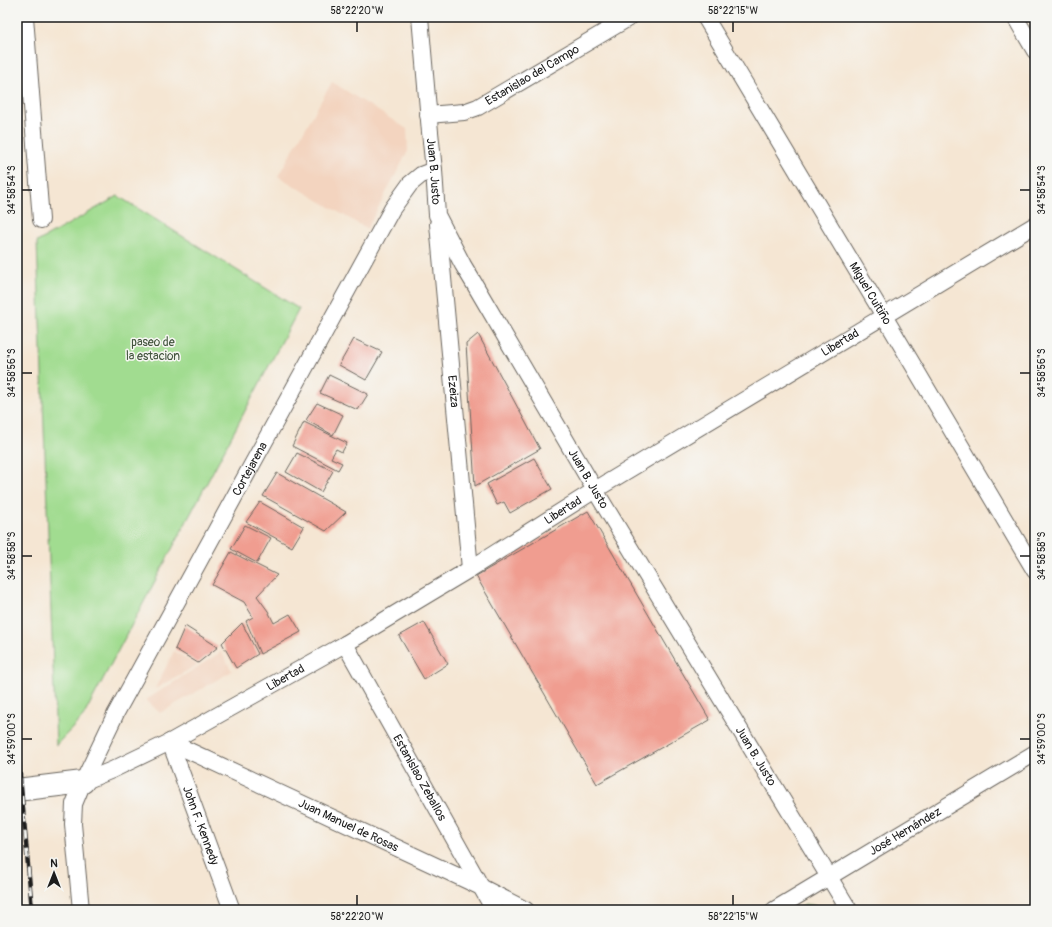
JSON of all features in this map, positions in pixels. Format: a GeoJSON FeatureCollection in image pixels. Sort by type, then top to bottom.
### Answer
{"type":"FeatureCollection","features":[{"type":"Feature","properties":{"kind":"main road"},"geometry":{"type":"LineString","coordinates":[[17,790],[83,782]]}},
{"type":"Feature","properties":{"kind":"street"},"geometry":{"type":"LineString","coordinates":[[25,17],[41,220]]}},
{"type":"Feature","properties":{"kind":"street","name":"Juan B. Justo"},"geometry":{"type":"LineString","coordinates":[[420,17],[437,214],[463,265],[595,490],[849,910]]}},
{"type":"Feature","properties":{"kind":"street","name":"Estanislao del Campo"},"geometry":{"type":"LineString","coordinates":[[428,115],[464,112],[478,108],[630,17]]}},
{"type":"Feature","properties":{"kind":"street","name":"Miguel Cuitiño"},"geometry":{"type":"LineString","coordinates":[[705,17],[1035,571]]}},
{"type":"Feature","properties":{"kind":"street"},"geometry":{"type":"LineString","coordinates":[[1015,17],[1035,50]]}},
{"type":"Feature","properties":{"kind":"street","name":"Cortejarena"},"geometry":{"type":"LineString","coordinates":[[81,910],[73,824],[74,804],[83,782],[116,713],[392,209],[410,184],[422,175],[434,170]]}},
{"type":"Feature","properties":{"kind":"street","name":"Ezeiza"},"geometry":{"type":"LineString","coordinates":[[437,214],[470,569]]}},
{"type":"Feature","properties":{"kind":"street","name":"Libertad"},"geometry":{"type":"LineString","coordinates":[[83,782],[112,770],[170,742],[345,644],[470,569],[595,490],[1035,225]]}},
{"type":"Feature","properties":{"kind":"street","name":"Estanislao Zeballos"},"geometry":{"type":"LineString","coordinates":[[345,644],[494,910]]}},
{"type":"Feature","properties":{"kind":"street","name":"Juan Manuel de Rosas"},"geometry":{"type":"LineString","coordinates":[[170,742],[481,887],[526,910]]}},
{"type":"Feature","properties":{"kind":"street","name":"John F. Kennedy"},"geometry":{"type":"LineString","coordinates":[[170,742],[232,910]]}},
{"type":"Feature","properties":{"kind":"street","name":"José Hernández"},"geometry":{"type":"LineString","coordinates":[[774,910],[1035,753]]}},
{"type":"Feature","properties":{"kind":"shaded area"},"geometry":{"type":"Polygon","coordinates":[[[332,82],[407,129],[408,151],[367,229],[278,176],[332,82]]]}},
{"type":"Feature","properties":{"kind":"shaded area"},"geometry":{"type":"Polygon","coordinates":[[[174,651],[197,665],[155,689],[174,651]]]}},
{"type":"Feature","properties":{"kind":"shaded area"},"geometry":{"type":"Polygon","coordinates":[[[221,652],[232,671],[160,713],[146,700],[221,652]]]}},
{"type":"Feature","properties":{"kind":"green space","name":"paseo de la estacion"},"geometry":{"type":"Polygon","coordinates":[[[118,196],[299,309],[83,717],[56,745],[37,242],[118,196]]]}},
{"type":"Feature","properties":{"kind":"green space"},"geometry":{"type":"Polygon","coordinates":[[[805,904],[817,906],[822,910],[795,910],[805,904]]]}},
{"type":"Feature","properties":{"kind":"building"},"geometry":{"type":"Polygon","coordinates":[[[478,334],[540,449],[475,486],[466,344],[478,334]]]}},
{"type":"Feature","properties":{"kind":"building"},"geometry":{"type":"Polygon","coordinates":[[[354,339],[382,352],[366,380],[339,365],[354,339]]]}},
{"type":"Feature","properties":{"kind":"building"},"geometry":{"type":"Polygon","coordinates":[[[329,375],[368,394],[358,410],[320,393],[329,375]]]}},
{"type":"Feature","properties":{"kind":"building"},"geometry":{"type":"Polygon","coordinates":[[[317,403],[343,415],[333,435],[306,420],[317,403]]]}},
{"type":"Feature","properties":{"kind":"building"},"geometry":{"type":"Polygon","coordinates":[[[304,422],[347,443],[342,452],[336,449],[331,458],[342,463],[338,470],[292,446],[304,422]]]}},
{"type":"Feature","properties":{"kind":"building"},"geometry":{"type":"Polygon","coordinates":[[[297,453],[333,471],[321,492],[286,472],[297,453]]]}},
{"type":"Feature","properties":{"kind":"building"},"geometry":{"type":"Polygon","coordinates":[[[534,458],[552,489],[510,513],[504,502],[497,505],[487,484],[534,458]]]}},
{"type":"Feature","properties":{"kind":"building"},"geometry":{"type":"Polygon","coordinates":[[[277,473],[346,512],[326,531],[263,496],[277,473]]]}},
{"type":"Feature","properties":{"kind":"building"},"geometry":{"type":"Polygon","coordinates":[[[260,502],[304,527],[292,547],[246,522],[260,502]]]}},
{"type":"Feature","properties":{"kind":"building"},"geometry":{"type":"Polygon","coordinates":[[[588,511],[710,720],[597,784],[476,576],[588,511]]]}},
{"type":"Feature","properties":{"kind":"building"},"geometry":{"type":"Polygon","coordinates":[[[245,525],[271,538],[257,563],[231,549],[245,525]]]}},
{"type":"Feature","properties":{"kind":"building"},"geometry":{"type":"Polygon","coordinates":[[[231,552],[277,575],[257,596],[268,611],[274,623],[290,614],[301,632],[260,654],[246,621],[253,617],[244,602],[212,585],[231,552]]]}},
{"type":"Feature","properties":{"kind":"building"},"geometry":{"type":"Polygon","coordinates":[[[424,622],[448,664],[424,679],[399,636],[424,622]]]}},
{"type":"Feature","properties":{"kind":"building"},"geometry":{"type":"Polygon","coordinates":[[[242,623],[258,654],[236,668],[222,643],[242,623]]]}},
{"type":"Feature","properties":{"kind":"building"},"geometry":{"type":"Polygon","coordinates":[[[185,626],[218,647],[198,663],[175,649],[185,626]]]}},
{"type":"Feature","properties":{"kind":"railway"},"geometry":{"type":"LineString","coordinates":[[17,742],[32,910]]}},
{"type":"Feature","properties":{"kind":"railway"},"geometry":{"type":"LineString","coordinates":[[17,902],[18,910]]}}]}
